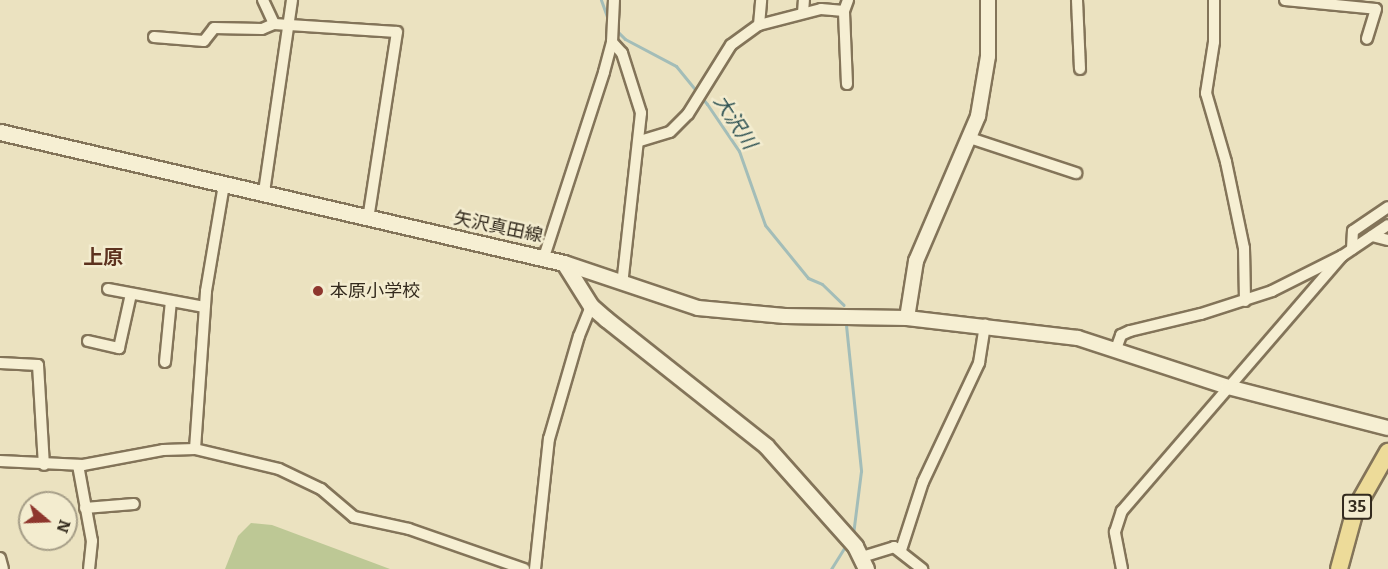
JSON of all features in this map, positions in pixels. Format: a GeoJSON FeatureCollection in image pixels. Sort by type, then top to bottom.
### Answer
{"type":"FeatureCollection","features":[{"type":"Feature","properties":{"kind":"main road","name":"矢沢真田線"},"geometry":{"type":"LineString","coordinates":[[1,136],[264,192],[368,219],[564,262]]}},
{"type":"Feature","properties":{"kind":"main road"},"geometry":{"type":"LineString","coordinates":[[564,262],[591,306],[766,446],[864,563]]}},
{"type":"Feature","properties":{"kind":"main road","name":"35"},"geometry":{"type":"LineString","coordinates":[[1339,569],[1355,510],[1388,452]]}},
{"type":"Feature","properties":{"kind":"street"},"geometry":{"type":"LineString","coordinates":[[263,0],[274,24]]}},
{"type":"Feature","properties":{"kind":"street"},"geometry":{"type":"LineString","coordinates":[[264,192],[286,26],[292,0]]}},
{"type":"Feature","properties":{"kind":"street"},"geometry":{"type":"LineString","coordinates":[[544,257],[612,42],[614,0]]}},
{"type":"Feature","properties":{"kind":"street"},"geometry":{"type":"LineString","coordinates":[[759,26],[761,0]]}},
{"type":"Feature","properties":{"kind":"street"},"geometry":{"type":"LineString","coordinates":[[803,13],[804,0]]}},
{"type":"Feature","properties":{"kind":"street"},"geometry":{"type":"LineString","coordinates":[[847,84],[844,11],[848,0]]}},
{"type":"Feature","properties":{"kind":"street"},"geometry":{"type":"LineString","coordinates":[[907,318],[910,289],[924,239],[970,138],[984,88],[988,0]]}},
{"type":"Feature","properties":{"kind":"street"},"geometry":{"type":"LineString","coordinates":[[1077,0],[1080,69]]}},
{"type":"Feature","properties":{"kind":"street"},"geometry":{"type":"LineString","coordinates":[[1215,0],[1214,42],[1206,93],[1226,162],[1244,248],[1245,301]]}},
{"type":"Feature","properties":{"kind":"street"},"geometry":{"type":"LineString","coordinates":[[1285,0],[1376,9],[1367,39]]}},
{"type":"Feature","properties":{"kind":"street"},"geometry":{"type":"LineString","coordinates":[[640,141],[670,132],[687,114],[731,45],[759,26],[821,9],[844,11]]}},
{"type":"Feature","properties":{"kind":"street"},"geometry":{"type":"LineString","coordinates":[[154,37],[204,41],[214,28],[262,29],[274,24],[397,32],[368,219]]}},
{"type":"Feature","properties":{"kind":"street"},"geometry":{"type":"LineString","coordinates":[[612,42],[622,53],[641,112],[640,141],[622,284]]}},
{"type":"Feature","properties":{"kind":"street"},"geometry":{"type":"LineString","coordinates":[[970,138],[1076,172]]}},
{"type":"Feature","properties":{"kind":"street"},"geometry":{"type":"LineString","coordinates":[[195,449],[204,307],[224,185]]}},
{"type":"Feature","properties":{"kind":"street"},"geometry":{"type":"LineString","coordinates":[[1352,249],[1353,231],[1388,207]]}},
{"type":"Feature","properties":{"kind":"street"},"geometry":{"type":"LineString","coordinates":[[1116,349],[1121,335],[1245,301],[1342,256],[1388,225]]}},
{"type":"Feature","properties":{"kind":"street"},"geometry":{"type":"LineString","coordinates":[[1372,236],[1388,240]]}},
{"type":"Feature","properties":{"kind":"street"},"geometry":{"type":"LineString","coordinates":[[1122,569],[1115,532],[1122,511],[1342,256]]}},
{"type":"Feature","properties":{"kind":"street"},"geometry":{"type":"LineString","coordinates":[[564,262],[657,298],[709,310],[785,316],[907,318],[985,324],[1054,334],[1116,349],[1228,387],[1388,428]]}},
{"type":"Feature","properties":{"kind":"street"},"geometry":{"type":"LineString","coordinates":[[108,289],[204,307]]}},
{"type":"Feature","properties":{"kind":"street"},"geometry":{"type":"LineString","coordinates":[[88,341],[120,348],[131,294]]}},
{"type":"Feature","properties":{"kind":"street"},"geometry":{"type":"LineString","coordinates":[[165,362],[171,301]]}},
{"type":"Feature","properties":{"kind":"street"},"geometry":{"type":"LineString","coordinates":[[535,569],[549,439],[579,336],[591,306]]}},
{"type":"Feature","properties":{"kind":"street"},"geometry":{"type":"LineString","coordinates":[[901,550],[923,482],[979,363],[985,324]]}},
{"type":"Feature","properties":{"kind":"street"},"geometry":{"type":"LineString","coordinates":[[0,363],[38,365],[44,465]]}},
{"type":"Feature","properties":{"kind":"street"},"geometry":{"type":"LineString","coordinates":[[0,462],[78,465],[163,450],[195,449],[279,469],[321,489],[354,517],[409,528],[524,569]]}},
{"type":"Feature","properties":{"kind":"street"},"geometry":{"type":"LineString","coordinates":[[78,465],[92,541],[89,569]]}},
{"type":"Feature","properties":{"kind":"street"},"geometry":{"type":"LineString","coordinates":[[85,508],[134,504]]}},
{"type":"Feature","properties":{"kind":"street"},"geometry":{"type":"LineString","coordinates":[[864,563],[888,547],[901,550],[922,569]]}},
{"type":"Feature","properties":{"kind":"street"},"geometry":{"type":"LineString","coordinates":[[0,558],[3,569]]}},
{"type":"Feature","properties":{"kind":"green space"},"geometry":{"type":"Polygon","coordinates":[[[251,523],[272,525],[390,569],[225,569],[238,536],[251,523]]]}},
{"type":"Feature","properties":{"kind":"waterway","name":"大沢川"},"geometry":{"type":"LineString","coordinates":[[601,0],[609,22]]}},
{"type":"Feature","properties":{"kind":"waterway","name":"大沢川"},"geometry":{"type":"LineString","coordinates":[[615,29],[625,39],[676,66],[707,104],[739,151],[765,225],[808,278],[822,284],[844,305]]}},
{"type":"Feature","properties":{"kind":"waterway","name":"大沢川"},"geometry":{"type":"LineString","coordinates":[[846,325],[861,471],[853,534]]}},
{"type":"Feature","properties":{"kind":"waterway","name":"大沢川"},"geometry":{"type":"LineString","coordinates":[[831,569],[846,545]]}},
{"type":"Feature","properties":{"kind":"place","name":"本原小学校"},"geometry":{"type":"Point","coordinates":[318,291]}},
{"type":"Feature","properties":{"kind":"district","name":"上原"},"geometry":{"type":"Point","coordinates":[103,257]}}]}
